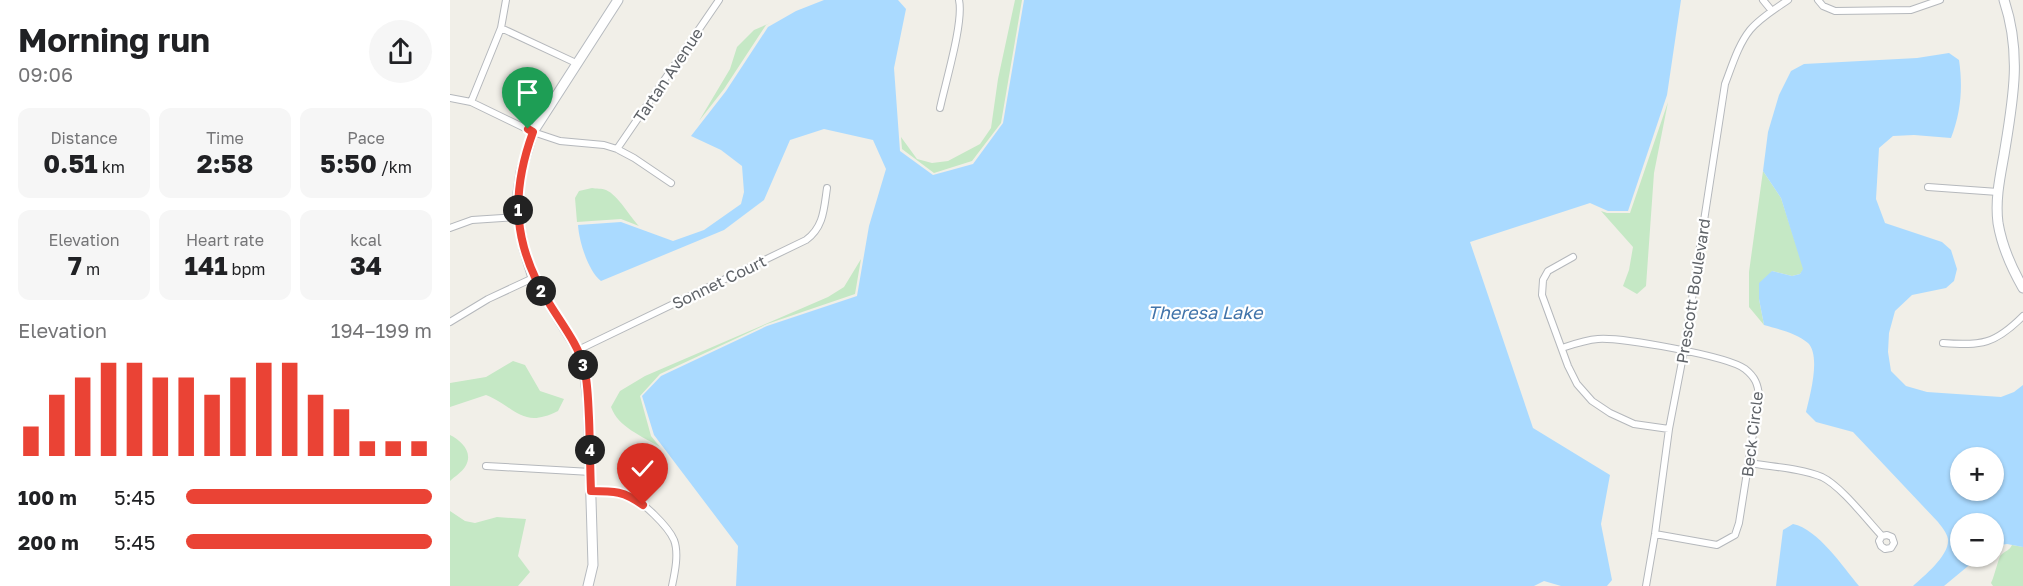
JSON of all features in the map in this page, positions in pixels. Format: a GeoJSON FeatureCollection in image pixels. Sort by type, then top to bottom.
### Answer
{"type":"FeatureCollection","features":[{"type":"Feature","properties":{"kind":"street"},"geometry":{"type":"LineString","coordinates":[[471,102],[501,28],[506,0]]}},
{"type":"Feature","properties":{"kind":"street"},"geometry":{"type":"LineString","coordinates":[[588,586],[593,565],[591,472],[584,368],[578,350],[533,278],[524,249],[518,217],[521,172],[533,132],[618,0]]}},
{"type":"Feature","properties":{"kind":"street","name":"Tartan Avenue"},"geometry":{"type":"LineString","coordinates":[[617,149],[719,0]]}},
{"type":"Feature","properties":{"kind":"street"},"geometry":{"type":"LineString","coordinates":[[940,108],[958,24],[960,8],[958,0]]}},
{"type":"Feature","properties":{"kind":"street"},"geometry":{"type":"LineString","coordinates":[[1762,0],[1772,10]]}},
{"type":"Feature","properties":{"kind":"street","name":"Prescott Boulevard"},"geometry":{"type":"LineString","coordinates":[[1646,586],[1725,84],[1749,31],[1772,10],[1788,0]]}},
{"type":"Feature","properties":{"kind":"street"},"geometry":{"type":"LineString","coordinates":[[1818,0],[1823,6],[1835,11],[1911,10],[1940,0]]}},
{"type":"Feature","properties":{"kind":"street"},"geometry":{"type":"LineString","coordinates":[[2004,0],[2013,31],[2016,65],[2014,94],[1998,192],[1998,222],[2011,265],[2023,288]]}},
{"type":"Feature","properties":{"kind":"street"},"geometry":{"type":"LineString","coordinates":[[501,28],[576,63]]}},
{"type":"Feature","properties":{"kind":"street"},"geometry":{"type":"LineString","coordinates":[[450,98],[471,102],[533,132],[560,141],[604,145],[617,149],[671,183]]}},
{"type":"Feature","properties":{"kind":"street"},"geometry":{"type":"LineString","coordinates":[[1928,187],[1998,192]]}},
{"type":"Feature","properties":{"kind":"street","name":"Sonnet Court"},"geometry":{"type":"LineString","coordinates":[[578,350],[806,240],[819,227],[822,220],[827,188]]}},
{"type":"Feature","properties":{"kind":"street"},"geometry":{"type":"LineString","coordinates":[[450,228],[472,220],[518,217]]}},
{"type":"Feature","properties":{"kind":"street"},"geometry":{"type":"LineString","coordinates":[[1574,257],[1548,271],[1543,280],[1542,295],[1577,384],[1592,401],[1610,413],[1634,424],[1669,429]]}},
{"type":"Feature","properties":{"kind":"street"},"geometry":{"type":"LineString","coordinates":[[450,322],[488,299],[533,278]]}},
{"type":"Feature","properties":{"kind":"street"},"geometry":{"type":"LineString","coordinates":[[1943,343],[1970,345],[1986,343],[2002,334],[2023,316]]}},
{"type":"Feature","properties":{"kind":"street","name":"Beck Circle"},"geometry":{"type":"LineString","coordinates":[[1562,348],[1599,339],[1684,351],[1732,362],[1744,368],[1758,384],[1759,396],[1749,463],[1735,535],[1728,541],[1717,545],[1655,534]]}},
{"type":"Feature","properties":{"kind":"street"},"geometry":{"type":"LineString","coordinates":[[1749,463],[1808,473],[1823,478],[1837,487],[1882,536]]}},
{"type":"Feature","properties":{"kind":"street"},"geometry":{"type":"LineString","coordinates":[[486,466],[591,472]]}},
{"type":"Feature","properties":{"kind":"street"},"geometry":{"type":"LineString","coordinates":[[591,491],[614,491],[629,495],[666,527],[675,541],[676,563],[672,586]]}},
{"type":"Feature","properties":{"kind":"green space"},"geometry":{"type":"Polygon","coordinates":[[[1015,0],[1022,0],[1001,123],[972,161],[934,173],[902,149],[901,137],[917,159],[932,163],[948,161],[980,144],[991,128],[998,79],[1015,0]]]}},
{"type":"Feature","properties":{"kind":"green space"},"geometry":{"type":"Polygon","coordinates":[[[770,23],[766,25],[724,89],[699,121],[730,69],[737,47],[754,30],[770,23]]]}},
{"type":"Feature","properties":{"kind":"green space"},"geometry":{"type":"Polygon","coordinates":[[[1668,102],[1654,173],[1646,286],[1637,294],[1623,286],[1629,270],[1633,247],[1601,211],[1630,213],[1668,102]]]}},
{"type":"Feature","properties":{"kind":"green space"},"geometry":{"type":"Polygon","coordinates":[[[1763,171],[1781,198],[1804,269],[1800,274],[1792,276],[1772,271],[1759,299],[1764,325],[1749,307],[1749,272],[1763,171]]]}},
{"type":"Feature","properties":{"kind":"green space"},"geometry":{"type":"Polygon","coordinates":[[[592,188],[604,189],[610,193],[639,226],[621,219],[577,222],[575,198],[579,191],[592,188]]]}},
{"type":"Feature","properties":{"kind":"green space"},"geometry":{"type":"Polygon","coordinates":[[[861,259],[855,294],[767,324],[660,374],[640,396],[651,436],[660,447],[625,426],[614,414],[611,407],[620,391],[645,376],[828,297],[844,287],[861,259]]]}},
{"type":"Feature","properties":{"kind":"green space"},"geometry":{"type":"Polygon","coordinates":[[[513,361],[525,365],[540,391],[564,399],[558,411],[536,418],[528,417],[520,415],[486,395],[450,407],[450,383],[486,377],[513,361]]]}},
{"type":"Feature","properties":{"kind":"green space"},"geometry":{"type":"Polygon","coordinates":[[[450,435],[462,444],[468,457],[464,469],[450,481],[450,435]]]}},
{"type":"Feature","properties":{"kind":"green space"},"geometry":{"type":"Polygon","coordinates":[[[450,511],[465,521],[475,523],[497,517],[526,519],[518,556],[530,572],[518,586],[450,586],[450,511]]]}},
{"type":"Feature","properties":{"kind":"green space"},"geometry":{"type":"Polygon","coordinates":[[[2012,545],[2023,547],[2023,586],[1993,586],[1991,583],[1996,567],[2004,567],[2004,552],[2012,545]]]}},
{"type":"Feature","properties":{"kind":"water","name":"Theresa Lake"},"geometry":{"type":"Polygon","coordinates":[[[824,0],[898,0],[906,9],[894,68],[900,151],[933,175],[973,164],[1003,123],[1024,0],[1681,0],[1667,95],[1628,211],[1608,211],[1590,203],[1470,242],[1533,428],[1610,475],[1601,524],[1612,580],[1607,586],[1561,586],[1544,581],[1534,586],[736,586],[738,546],[654,435],[642,396],[661,376],[767,326],[857,296],[869,226],[886,169],[873,140],[824,129],[790,140],[764,200],[724,230],[601,281],[592,270],[585,255],[578,225],[621,222],[673,241],[704,230],[741,204],[744,192],[742,166],[721,150],[691,136],[726,91],[768,27],[796,11],[824,0]]]}},
{"type":"Feature","properties":{"kind":"water"},"geometry":{"type":"Polygon","coordinates":[[[1949,53],[1959,60],[1960,99],[1951,138],[1893,136],[1879,148],[1876,199],[1885,223],[1942,242],[1951,250],[1957,269],[1954,281],[1946,288],[1912,295],[1895,311],[1889,333],[1888,352],[1891,371],[1906,386],[1927,392],[2001,397],[2014,392],[2023,385],[2023,547],[2004,544],[2004,513],[1950,513],[1950,567],[1967,567],[1944,586],[1913,586],[1945,552],[1948,539],[1944,530],[1853,432],[1816,422],[1806,412],[1814,366],[1812,349],[1808,343],[1798,337],[1764,325],[1759,299],[1759,283],[1772,271],[1792,276],[1800,274],[1803,269],[1781,198],[1763,171],[1768,132],[1779,95],[1791,71],[1804,64],[1917,58],[1949,53]]]}},
{"type":"Feature","properties":{"kind":"water"},"geometry":{"type":"Polygon","coordinates":[[[1793,524],[1812,533],[1821,541],[1859,586],[1776,586],[1783,530],[1793,524]]]}},
{"type":"Feature","properties":{"kind":"route"},"geometry":{"type":"LineString","coordinates":[[528,129],[533,132],[521,172],[518,217],[524,249],[533,278],[578,350],[584,368],[588,402],[591,491],[614,491],[629,495],[643,505]]}}]}
